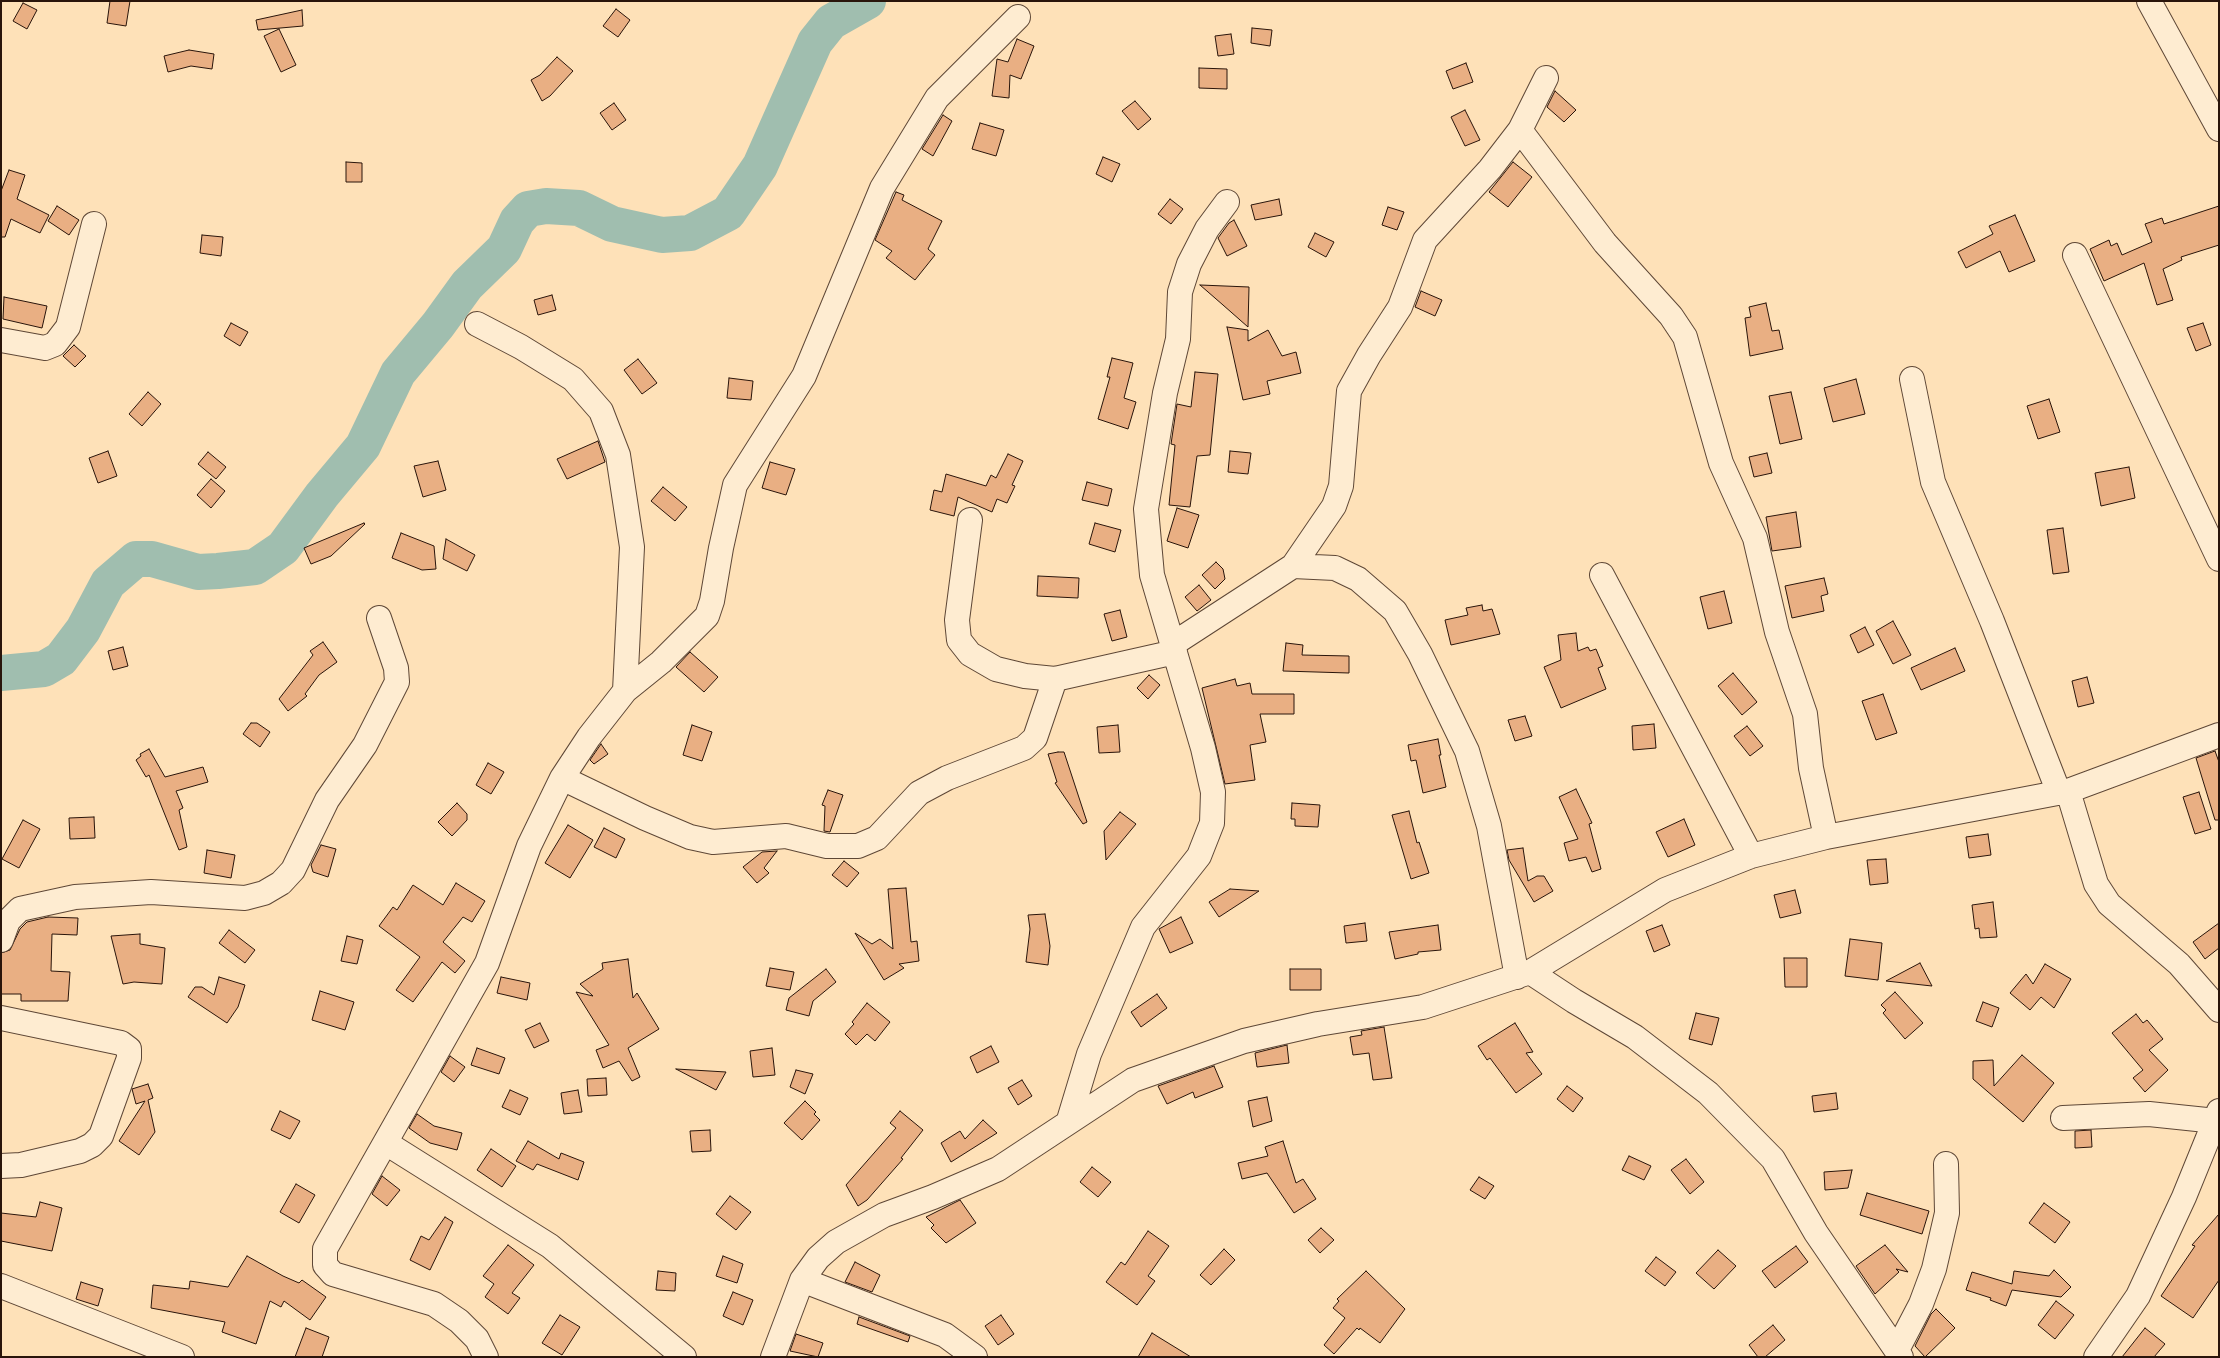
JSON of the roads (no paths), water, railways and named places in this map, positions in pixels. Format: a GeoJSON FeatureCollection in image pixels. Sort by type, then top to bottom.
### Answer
{"type":"FeatureCollection","features":[{"type":"Feature","properties":{"kind":"street"},"geometry":{"type":"LineString","coordinates":[[2149,1],[2219,129]]}},
{"type":"Feature","properties":{"kind":"street"},"geometry":{"type":"LineString","coordinates":[[486,1357],[476,1339],[459,1320],[434,1304],[333,1274],[325,1265],[325,1249],[487,963],[529,846],[562,778],[589,737],[625,691],[661,662],[707,616],[712,602],[721,548],[735,486],[804,376],[882,188],[938,98],[1018,18]]}},
{"type":"Feature","properties":{"kind":"street"},"geometry":{"type":"LineString","coordinates":[[970,520],[957,620],[959,640],[970,654],[996,670],[1025,676],[1055,679],[1174,648],[1293,566],[1334,506],[1341,486],[1349,392],[1369,355],[1400,307],[1425,240],[1490,169],[1520,130],[1546,78]]}},
{"type":"Feature","properties":{"kind":"street"},"geometry":{"type":"LineString","coordinates":[[1520,130],[1605,243],[1671,316],[1685,337],[1721,463],[1755,538],[1777,632],[1805,714],[1811,768],[1826,837]]}},
{"type":"Feature","properties":{"kind":"street"},"geometry":{"type":"LineString","coordinates":[[1069,1120],[1089,1054],[1143,927],[1198,856],[1212,823],[1213,792],[1203,748],[1152,575],[1146,509],[1164,394],[1178,339],[1180,292],[1189,264],[1207,229],[1227,202]]}},
{"type":"Feature","properties":{"kind":"street"},"geometry":{"type":"LineString","coordinates":[[1,340],[45,348],[56,344],[68,328],[94,224]]}},
{"type":"Feature","properties":{"kind":"street"},"geometry":{"type":"LineString","coordinates":[[2075,255],[2219,559]]}},
{"type":"Feature","properties":{"kind":"street"},"geometry":{"type":"LineString","coordinates":[[477,324],[521,347],[572,379],[601,411],[618,455],[632,547],[625,691]]}},
{"type":"Feature","properties":{"kind":"street"},"geometry":{"type":"LineString","coordinates":[[1912,379],[1933,482],[2064,792],[2096,884],[2109,904],[2179,964],[2219,1010]]}},
{"type":"Feature","properties":{"kind":"street"},"geometry":{"type":"LineString","coordinates":[[1293,566],[1335,568],[1358,579],[1395,611],[1420,654],[1467,752],[1489,826],[1524,974],[1635,1037],[1708,1093],[1773,1159],[1816,1233],[1899,1353]]}},
{"type":"Feature","properties":{"kind":"street"},"geometry":{"type":"LineString","coordinates":[[1602,575],[1751,856]]}},
{"type":"Feature","properties":{"kind":"street"},"geometry":{"type":"LineString","coordinates":[[1,940],[8,921],[20,909],[75,897],[151,892],[245,898],[264,893],[280,883],[293,870],[327,800],[365,745],[397,682],[396,668],[379,618]]}},
{"type":"Feature","properties":{"kind":"street"},"geometry":{"type":"LineString","coordinates":[[562,778],[645,818],[690,837],[713,842],[786,836],[827,846],[858,846],[877,838],[919,792],[947,778],[1024,748],[1035,738],[1055,679]]}},
{"type":"Feature","properties":{"kind":"street"},"geometry":{"type":"LineString","coordinates":[[773,1357],[802,1280],[818,1258],[836,1242],[884,1215],[933,1197],[998,1169],[1069,1120],[1133,1080],[1244,1041],[1318,1024],[1423,1007],[1524,974],[1665,890],[1751,856],[1826,837],[2064,792],[2219,735]]}},
{"type":"Feature","properties":{"kind":"street"},"geometry":{"type":"LineString","coordinates":[[1,1018],[121,1043],[129,1049],[129,1058],[101,1136],[92,1145],[80,1151],[21,1165],[1,1166]]}},
{"type":"Feature","properties":{"kind":"street"},"geometry":{"type":"LineString","coordinates":[[2063,1118],[2149,1114],[2217,1116],[2184,1196],[2138,1296],[2096,1357]]}},
{"type":"Feature","properties":{"kind":"street"},"geometry":{"type":"LineString","coordinates":[[386,1143],[550,1246],[684,1357]]}},
{"type":"Feature","properties":{"kind":"street"},"geometry":{"type":"LineString","coordinates":[[1899,1353],[1934,1269],[1947,1213],[1946,1164]]}},
{"type":"Feature","properties":{"kind":"street"},"geometry":{"type":"LineString","coordinates":[[802,1280],[945,1336],[975,1357]]}},
{"type":"Feature","properties":{"kind":"street"},"geometry":{"type":"LineString","coordinates":[[1,1286],[182,1357]]}},
{"type":"Feature","properties":{"kind":"waterway"},"geometry":{"type":"LineString","coordinates":[[1,673],[44,669],[61,659],[83,630],[108,583],[136,559],[152,559],[198,572],[218,571],[255,567],[283,548],[322,495],[363,446],[398,373],[438,325],[467,285],[504,249],[517,221],[528,209],[546,206],[579,208],[612,224],[662,235],[690,233],[728,213],[760,166],[815,42],[831,22],[868,1]]}}]}
